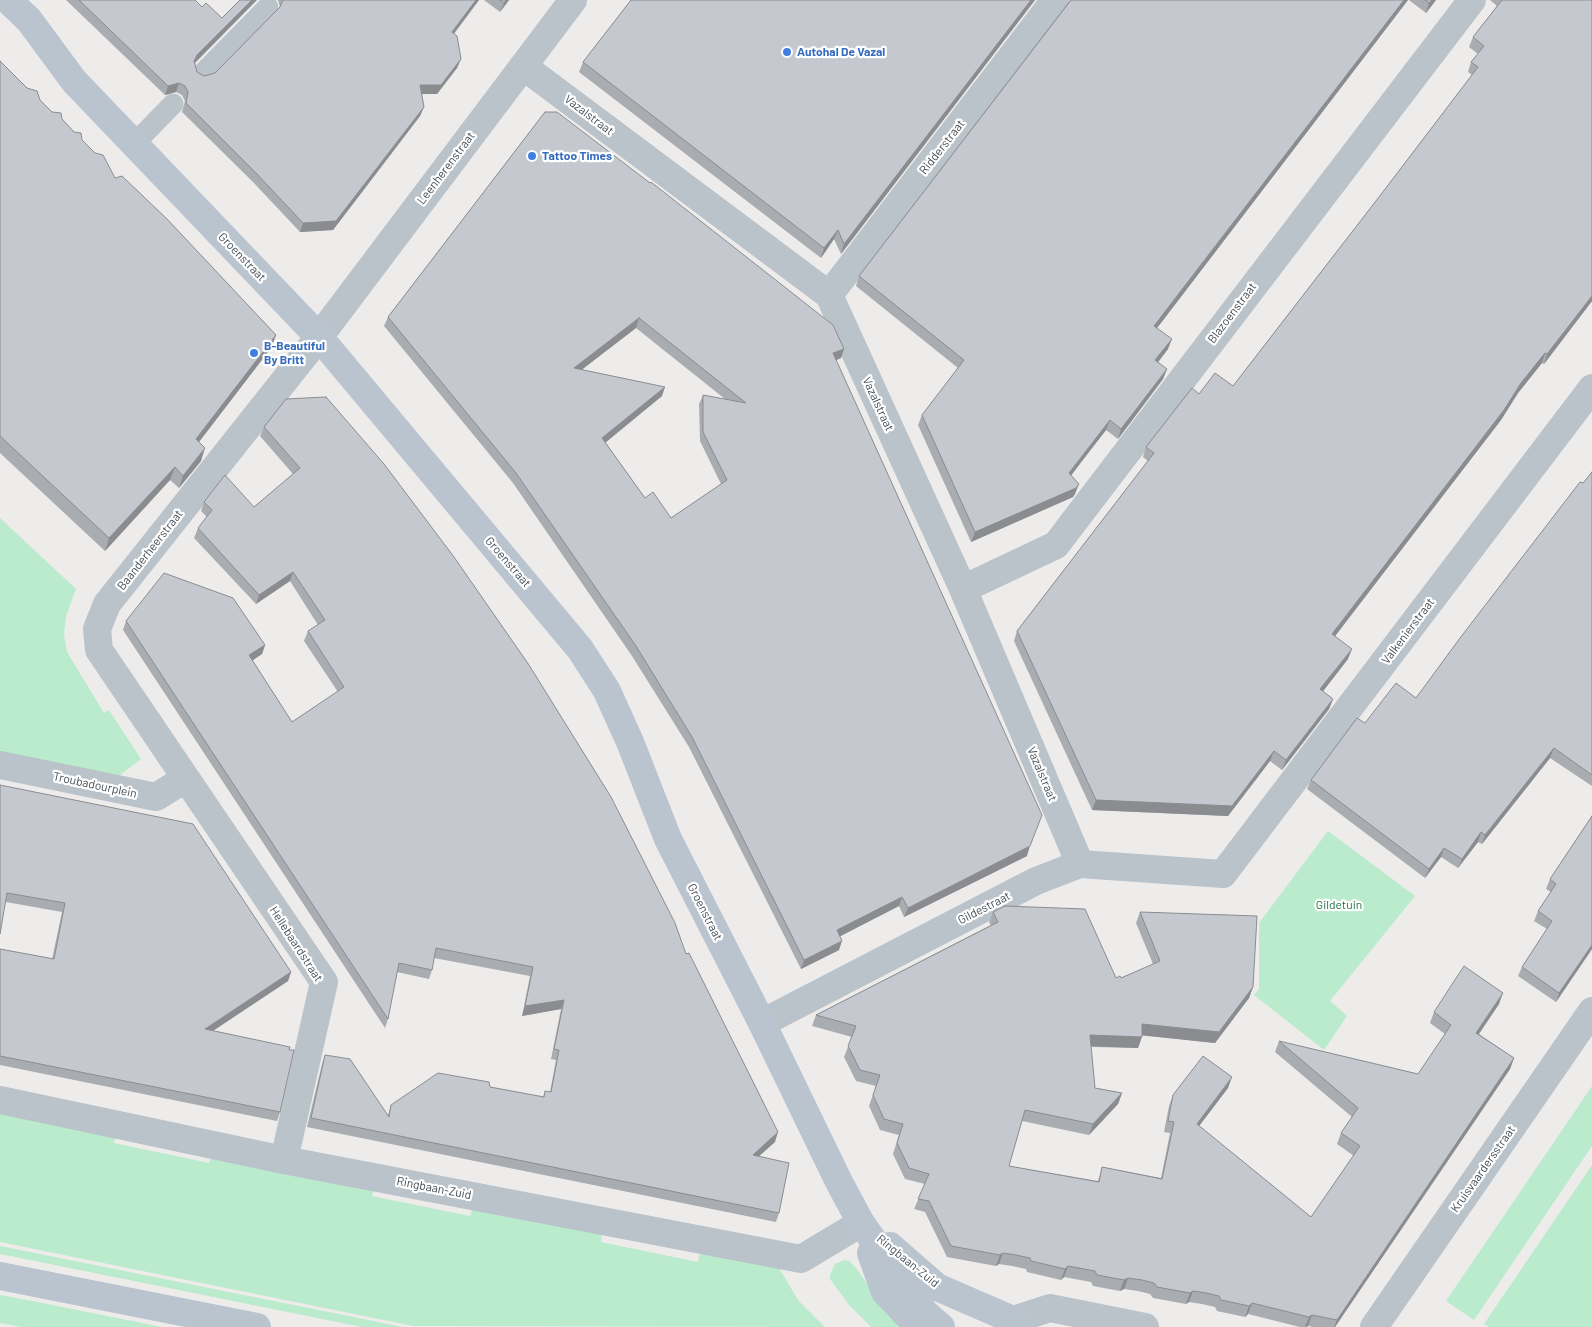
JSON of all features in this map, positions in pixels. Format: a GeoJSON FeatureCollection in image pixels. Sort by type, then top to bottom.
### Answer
{"type":"FeatureCollection","features":[{"type":"Feature","properties":{"kind":"street","name":"Groenstraat"},"geometry":{"type":"LineString","coordinates":[[8,0],[29,20],[74,81],[133,145],[319,337],[535,592],[590,666],[607,691],[630,742],[668,839],[861,1223]]}},
{"type":"Feature","properties":{"kind":"street","name":"Leenherenstraat"},"geometry":{"type":"LineString","coordinates":[[319,337],[573,0]]}},
{"type":"Feature","properties":{"kind":"street","name":"Ridderstraat"},"geometry":{"type":"LineString","coordinates":[[828,295],[1055,0]]}},
{"type":"Feature","properties":{"kind":"street","name":"Blazoenstraat"},"geometry":{"type":"LineString","coordinates":[[963,589],[1056,544],[1472,0]]}},
{"type":"Feature","properties":{"kind":"street","name":"Vazalstraat"},"geometry":{"type":"LineString","coordinates":[[523,66],[828,295],[963,589],[1080,864]]}},
{"type":"Feature","properties":{"kind":"street","name":"Baanderheerstraat"},"geometry":{"type":"LineString","coordinates":[[185,779],[99,650],[97,629],[107,604],[319,337]]}},
{"type":"Feature","properties":{"kind":"street","name":"Valkenierstraat"},"geometry":{"type":"LineString","coordinates":[[1224,874],[1592,388]]}},
{"type":"Feature","properties":{"kind":"street","name":"Troubadourplein"},"geometry":{"type":"LineString","coordinates":[[0,765],[156,797],[185,779]]}},
{"type":"Feature","properties":{"kind":"street","name":"Hellebaardstraat"},"geometry":{"type":"LineString","coordinates":[[185,779],[324,982],[284,1160]]}},
{"type":"Feature","properties":{"kind":"street","name":"Gildestraat"},"geometry":{"type":"LineString","coordinates":[[762,1023],[1036,881],[1080,864],[1224,874]]}},
{"type":"Feature","properties":{"kind":"street","name":"Kruisvaardersstraat"},"geometry":{"type":"LineString","coordinates":[[1374,1327],[1592,1011]]}},
{"type":"Feature","properties":{"kind":"street","name":"Ringbaan-Zuid"},"geometry":{"type":"LineString","coordinates":[[0,1100],[284,1160],[801,1259],[861,1223]]}},
{"type":"Feature","properties":{"kind":"street","name":"Ringbaan-Zuid"},"geometry":{"type":"LineString","coordinates":[[861,1223],[928,1322],[960,1327]]}},
{"type":"Feature","properties":{"kind":"street","name":"Ringbaan-Zuid"},"geometry":{"type":"LineString","coordinates":[[861,1223],[937,1287],[1016,1324],[1050,1308],[1145,1327]]}},
{"type":"Feature","properties":{"kind":"street"},"geometry":{"type":"LineString","coordinates":[[0,1276],[257,1327]]}},
{"type":"Feature","properties":{"kind":"lane"},"geometry":{"type":"LineString","coordinates":[[204,73],[268,7]]}},
{"type":"Feature","properties":{"kind":"lane"},"geometry":{"type":"LineString","coordinates":[[133,145],[173,104]]}},
{"type":"Feature","properties":{"kind":"green space"},"geometry":{"type":"Polygon","coordinates":[[[0,518],[76,589],[66,616],[64,635],[67,652],[104,713],[109,710],[141,759],[119,776],[0,752],[0,518]]]}},
{"type":"Feature","properties":{"kind":"green space","name":"Gildetuin"},"geometry":{"type":"Polygon","coordinates":[[[1328,831],[1415,896],[1330,1001],[1347,1016],[1324,1050],[1254,995],[1259,989],[1259,923],[1328,831]]]}},
{"type":"Feature","properties":{"kind":"green space"},"geometry":{"type":"Polygon","coordinates":[[[1592,1086],[1592,1146],[1474,1320],[1446,1301],[1592,1086]]]}},
{"type":"Feature","properties":{"kind":"green space"},"geometry":{"type":"Polygon","coordinates":[[[0,1110],[116,1134],[114,1143],[209,1163],[212,1154],[374,1187],[372,1196],[470,1216],[473,1207],[602,1233],[601,1242],[698,1262],[700,1253],[779,1268],[798,1300],[825,1327],[413,1326],[0,1242],[0,1110]]]}},
{"type":"Feature","properties":{"kind":"green space"},"geometry":{"type":"Polygon","coordinates":[[[1592,1165],[1592,1327],[1489,1327],[1484,1324],[1592,1165]]]}},
{"type":"Feature","properties":{"kind":"green space"},"geometry":{"type":"Polygon","coordinates":[[[0,1246],[403,1327],[362,1327],[0,1254],[0,1246]]]}},
{"type":"Feature","properties":{"kind":"green space"},"geometry":{"type":"Polygon","coordinates":[[[844,1260],[849,1261],[856,1268],[875,1295],[903,1327],[871,1327],[849,1305],[830,1279],[835,1264],[844,1260]]]}},
{"type":"Feature","properties":{"kind":"green space"},"geometry":{"type":"Polygon","coordinates":[[[0,1295],[162,1327],[21,1327],[0,1323],[0,1295]]]}},
{"type":"Feature","properties":{"kind":"building"},"geometry":{"type":"Polygon","coordinates":[[[79,0],[195,0],[202,7],[206,3],[222,18],[240,0],[252,0],[197,55],[194,61],[197,72],[204,76],[215,73],[280,7],[283,0],[476,0],[452,32],[457,36],[461,59],[441,85],[420,85],[424,107],[336,221],[303,223],[186,103],[188,92],[185,86],[179,83],[168,86],[79,0]]]}},
{"type":"Feature","properties":{"kind":"building"},"geometry":{"type":"Polygon","coordinates":[[[631,0],[1031,0],[844,244],[838,230],[824,248],[583,62],[631,0]]]}},
{"type":"Feature","properties":{"kind":"building"},"geometry":{"type":"Polygon","coordinates":[[[1071,0],[1404,0],[1154,326],[1172,339],[1155,360],[1167,369],[1121,429],[1110,420],[1069,473],[1079,484],[1076,488],[975,532],[922,415],[964,360],[859,276],[1071,0]]]}},
{"type":"Feature","properties":{"kind":"building"},"geometry":{"type":"Polygon","coordinates":[[[1502,0],[1592,0],[1592,296],[1547,354],[1545,353],[1521,383],[1504,410],[1332,634],[1352,649],[1320,689],[1333,699],[1286,760],[1274,751],[1232,806],[1096,800],[1017,631],[1154,453],[1146,447],[1192,388],[1199,394],[1215,373],[1233,386],[1379,197],[1478,67],[1471,62],[1484,46],[1473,37],[1502,0]]]}},
{"type":"Feature","properties":{"kind":"building"},"geometry":{"type":"Polygon","coordinates":[[[0,61],[27,88],[37,91],[40,100],[52,112],[61,113],[62,119],[74,132],[81,133],[82,140],[95,153],[103,155],[115,178],[122,176],[167,219],[276,335],[196,439],[205,448],[183,476],[175,467],[109,538],[0,436],[0,61]]]}},
{"type":"Feature","properties":{"kind":"building"},"geometry":{"type":"Polygon","coordinates":[[[545,112],[557,112],[651,182],[833,325],[844,349],[833,353],[1042,815],[1030,846],[908,908],[902,897],[837,930],[842,941],[804,960],[692,737],[636,646],[516,473],[388,317],[545,112]],[[639,318],[574,368],[665,387],[602,438],[645,498],[653,492],[671,518],[727,480],[703,432],[703,395],[746,403],[639,318]]]}},
{"type":"Feature","properties":{"kind":"building"},"geometry":{"type":"Polygon","coordinates":[[[326,397],[384,464],[454,557],[529,665],[611,797],[675,923],[686,954],[689,953],[778,1132],[753,1155],[789,1163],[779,1213],[311,1118],[325,1055],[350,1059],[389,1117],[391,1105],[438,1073],[489,1082],[490,1087],[544,1097],[545,1091],[551,1092],[559,1050],[554,1049],[564,1000],[525,1006],[533,967],[436,948],[432,970],[399,963],[388,1019],[126,621],[164,573],[233,598],[265,645],[249,655],[292,722],[344,687],[308,631],[325,620],[293,572],[259,595],[198,528],[212,510],[204,502],[225,475],[254,507],[300,468],[264,427],[286,399],[326,397]]]}},
{"type":"Feature","properties":{"kind":"building"},"geometry":{"type":"Polygon","coordinates":[[[1592,472],[1592,775],[1554,748],[1485,835],[1481,832],[1462,859],[1444,848],[1429,869],[1311,780],[1357,718],[1365,723],[1396,683],[1416,698],[1580,482],[1583,483],[1592,472]]]}},
{"type":"Feature","properties":{"kind":"building"},"geometry":{"type":"Polygon","coordinates":[[[0,785],[193,824],[291,972],[205,1029],[290,1047],[289,1050],[294,1050],[280,1112],[0,1056],[0,949],[54,959],[65,903],[7,893],[0,934],[0,785]]]}},
{"type":"Feature","properties":{"kind":"building"},"geometry":{"type":"Polygon","coordinates":[[[1592,816],[1592,945],[1559,993],[1522,967],[1552,921],[1538,911],[1556,884],[1550,879],[1592,816]]]}},
{"type":"Feature","properties":{"kind":"building"},"geometry":{"type":"Polygon","coordinates":[[[1005,906],[1085,909],[1116,978],[1120,976],[1121,978],[1160,961],[1140,912],[1257,916],[1253,987],[1219,1032],[1142,1024],[1142,1037],[1090,1035],[1095,1088],[1122,1093],[1093,1124],[1025,1110],[1009,1166],[1099,1182],[1102,1167],[1162,1179],[1174,1122],[1168,1121],[1173,1095],[1203,1056],[1232,1077],[1197,1124],[1311,1217],[1360,1146],[1341,1133],[1358,1108],[1279,1041],[1418,1074],[1451,1025],[1434,1012],[1464,966],[1503,993],[1476,1033],[1514,1058],[1337,1320],[1312,1315],[1309,1317],[1252,1303],[1249,1306],[1221,1300],[1219,1296],[1206,1293],[1193,1291],[1190,1293],[1157,1287],[1154,1283],[1142,1280],[1128,1278],[1124,1280],[1097,1275],[1095,1271],[1068,1266],[1065,1269],[1031,1261],[1030,1258],[1016,1255],[1003,1253],[1000,1255],[951,1246],[929,1201],[918,1199],[929,1174],[909,1168],[897,1143],[903,1124],[884,1119],[873,1095],[880,1075],[860,1070],[848,1046],[856,1026],[816,1015],[998,922],[993,912],[1005,906]]]}},
{"type":"Feature","properties":{"kind":"place","name":"Autohal De Vazal"},"geometry":{"type":"Point","coordinates":[787,52]}},
{"type":"Feature","properties":{"kind":"place","name":"Tattoo Times"},"geometry":{"type":"Point","coordinates":[532,156]}},
{"type":"Feature","properties":{"kind":"place","name":"B-Beautiful By Britt"},"geometry":{"type":"Point","coordinates":[254,353]}}]}
